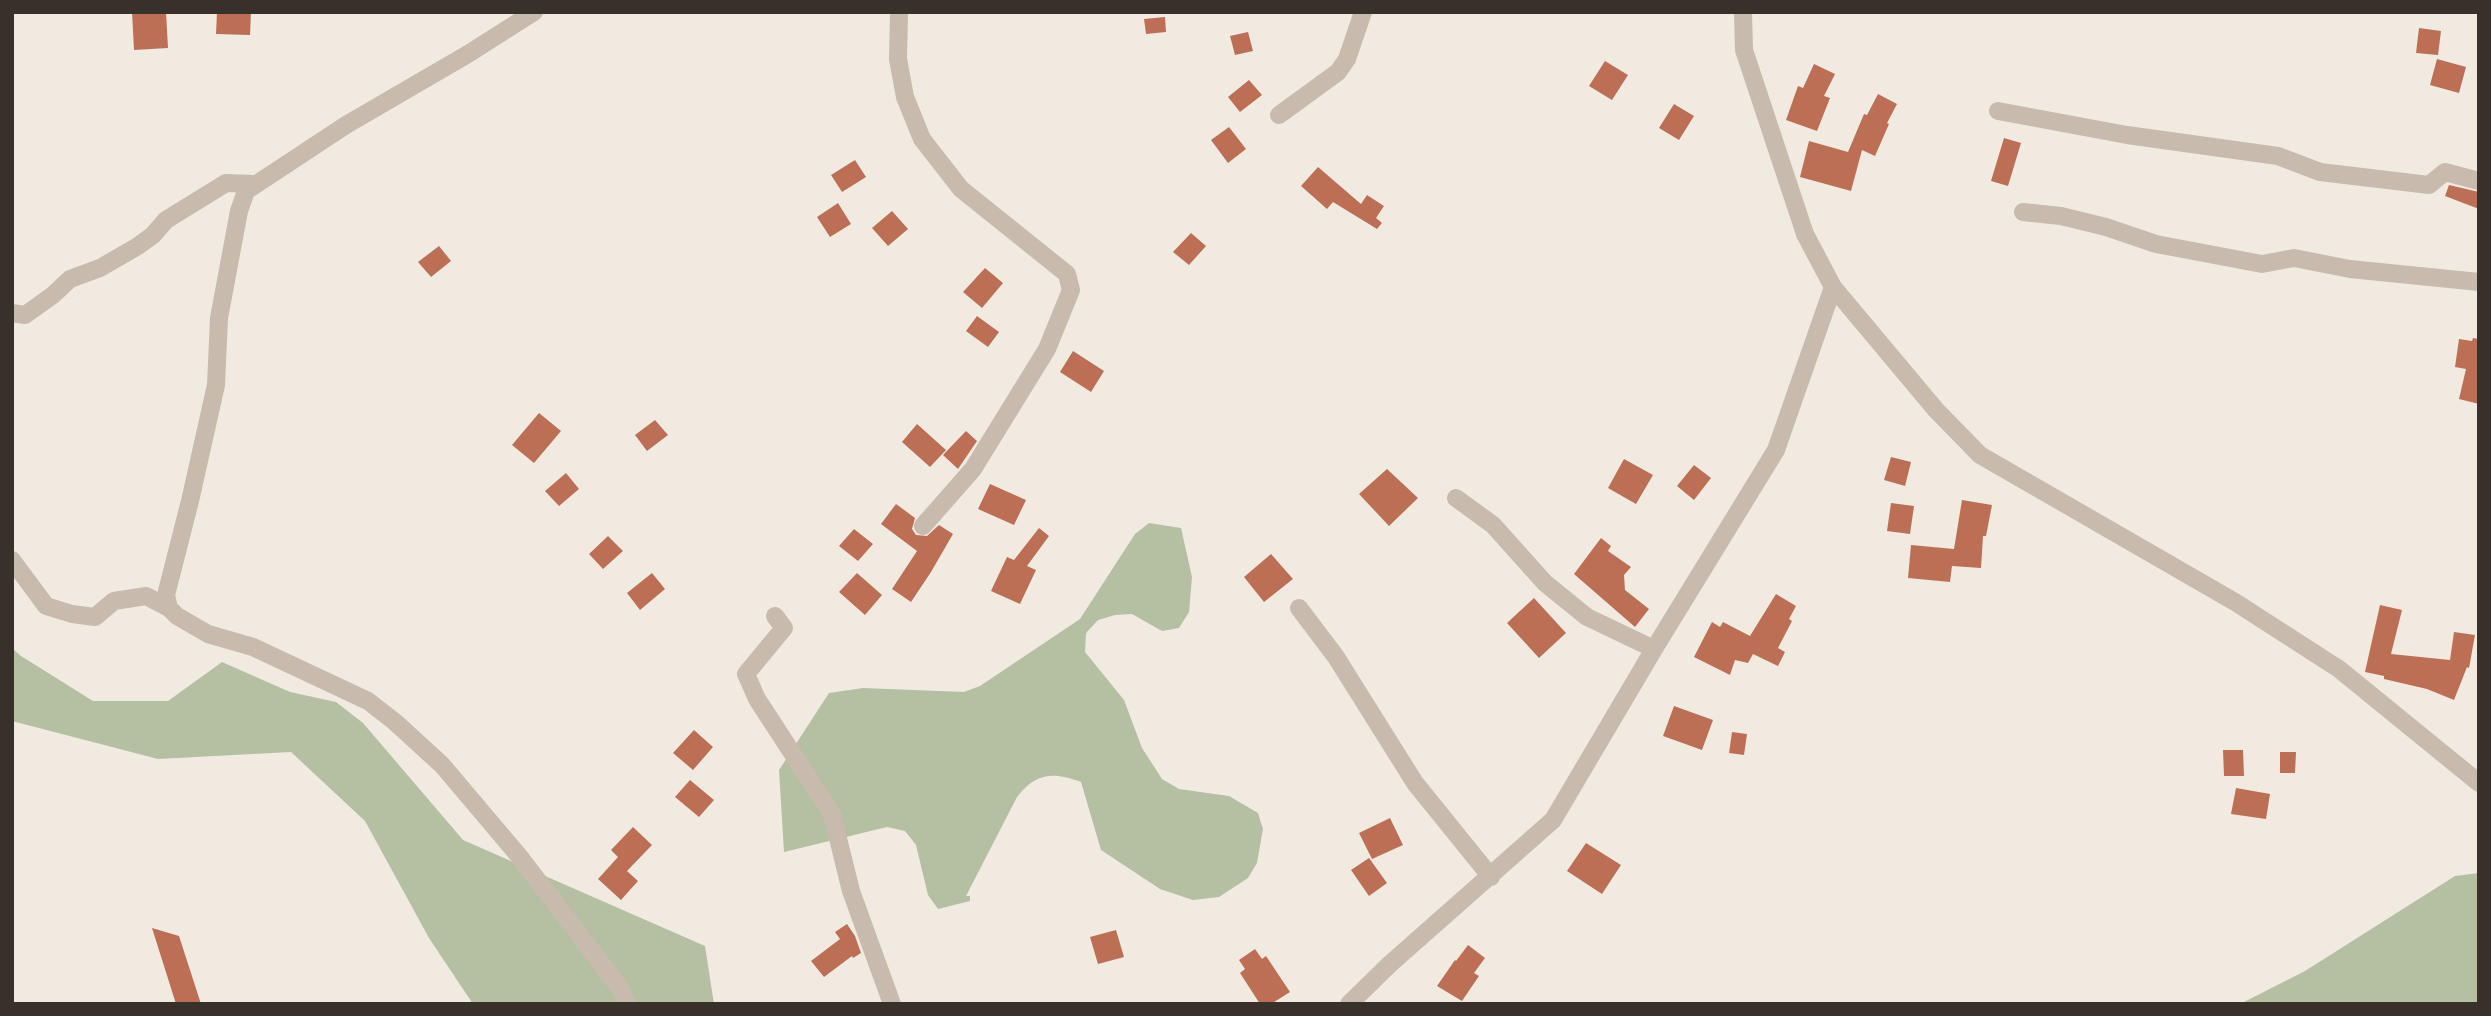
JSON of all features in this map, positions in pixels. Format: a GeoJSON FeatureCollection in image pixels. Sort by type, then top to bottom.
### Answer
{"type":"FeatureCollection","features":[{"type":"Feature","properties":{"kind":"street"},"geometry":{"type":"LineString","coordinates":[[169,608],[166,595],[191,501],[216,385],[219,318],[239,211],[246,191],[346,125],[534,12]]}},
{"type":"Feature","properties":{"kind":"street"},"geometry":{"type":"LineString","coordinates":[[899,12],[900,72],[905,97],[922,139],[961,190],[1067,274],[1071,290],[1047,349],[973,469],[923,526]]}},
{"type":"Feature","properties":{"kind":"street"},"geometry":{"type":"LineString","coordinates":[[1279,115],[1338,72],[1347,59],[1363,12]]}},
{"type":"Feature","properties":{"kind":"street"},"geometry":{"type":"LineString","coordinates":[[1743,12],[1744,50],[1805,234],[1833,287],[1936,410],[1980,454],[2235,602],[2339,669],[2479,783]]}},
{"type":"Feature","properties":{"kind":"street"},"geometry":{"type":"LineString","coordinates":[[1998,111],[2127,135],[2278,156],[2320,172],[2429,185],[2445,172],[2479,181]]}},
{"type":"Feature","properties":{"kind":"street"},"geometry":{"type":"LineString","coordinates":[[12,313],[25,315],[70,279],[100,268],[138,246],[153,235],[166,220],[226,183],[253,184]]}},
{"type":"Feature","properties":{"kind":"street"},"geometry":{"type":"LineString","coordinates":[[2023,212],[2061,216],[2106,227],[2156,244],[2262,264],[2294,258],[2350,268],[2479,282]]}},
{"type":"Feature","properties":{"kind":"street"},"geometry":{"type":"LineString","coordinates":[[1355,1002],[1391,964],[1553,820],[1776,450],[1833,287]]}},
{"type":"Feature","properties":{"kind":"street"},"geometry":{"type":"LineString","coordinates":[[1457,498],[1493,525],[1545,583],[1587,617],[1654,649]]}},
{"type":"Feature","properties":{"kind":"street"},"geometry":{"type":"LineString","coordinates":[[12,559],[46,606],[72,614],[95,617],[114,601],[146,596],[208,634],[253,648],[368,701],[442,765],[519,856],[620,988],[627,1004]]}},
{"type":"Feature","properties":{"kind":"street"},"geometry":{"type":"LineString","coordinates":[[1299,608],[1336,657],[1415,783],[1491,877]]}},
{"type":"Feature","properties":{"kind":"street"},"geometry":{"type":"LineString","coordinates":[[775,616],[784,628],[746,674],[757,699],[832,814],[851,891],[892,1004]]}},
{"type":"Feature","properties":{"kind":"green space"},"geometry":{"type":"Polygon","coordinates":[[[1149,523],[1181,528],[1192,577],[1189,612],[1179,628],[1162,631],[1132,614],[1098,620],[1086,633],[1085,652],[1124,700],[1142,748],[1162,779],[1179,789],[1229,796],[1258,813],[1263,829],[1257,863],[1248,878],[1219,897],[1193,900],[1160,889],[1101,850],[1081,782],[1054,776],[1038,779],[1017,797],[966,896],[970,896],[970,901],[938,909],[928,895],[916,845],[905,831],[887,827],[784,852],[779,770],[829,693],[863,688],[964,692],[980,686],[1080,619],[1135,534],[1149,523]]]}},
{"type":"Feature","properties":{"kind":"green space"},"geometry":{"type":"Polygon","coordinates":[[[12,648],[93,701],[168,701],[222,662],[290,692],[336,702],[363,723],[463,840],[705,946],[714,1004],[473,1004],[429,938],[365,821],[291,752],[158,759],[12,721],[12,648]]]}},
{"type":"Feature","properties":{"kind":"green space"},"geometry":{"type":"Polygon","coordinates":[[[2479,873],[2479,1004],[2240,1004],[2305,971],[2455,876],[2479,873]]]}},
{"type":"Feature","properties":{"kind":"building"},"geometry":{"type":"Polygon","coordinates":[[[132,12],[166,12],[168,48],[134,50],[132,12]]]}},
{"type":"Feature","properties":{"kind":"building"},"geometry":{"type":"Polygon","coordinates":[[[217,12],[251,12],[250,35],[216,34],[217,12]]]}},
{"type":"Feature","properties":{"kind":"building"},"geometry":{"type":"Polygon","coordinates":[[[1165,17],[1166,32],[1146,34],[1144,19],[1165,17]]]}},
{"type":"Feature","properties":{"kind":"building"},"geometry":{"type":"Polygon","coordinates":[[[2419,28],[2441,31],[2438,55],[2416,53],[2419,28]]]}},
{"type":"Feature","properties":{"kind":"building"},"geometry":{"type":"Polygon","coordinates":[[[1248,32],[1253,51],[1235,55],[1230,36],[1248,32]]]}},
{"type":"Feature","properties":{"kind":"building"},"geometry":{"type":"Polygon","coordinates":[[[2437,59],[2466,67],[2459,93],[2430,85],[2437,59]]]}},
{"type":"Feature","properties":{"kind":"building"},"geometry":{"type":"Polygon","coordinates":[[[1605,61],[1628,75],[1612,100],[1589,86],[1605,61]]]}},
{"type":"Feature","properties":{"kind":"building"},"geometry":{"type":"Polygon","coordinates":[[[1814,64],[1835,74],[1824,96],[1830,98],[1817,131],[1786,120],[1798,86],[1803,88],[1814,64]]]}},
{"type":"Feature","properties":{"kind":"building"},"geometry":{"type":"Polygon","coordinates":[[[1249,80],[1262,95],[1240,112],[1228,97],[1249,80]]]}},
{"type":"Feature","properties":{"kind":"building"},"geometry":{"type":"Polygon","coordinates":[[[1878,94],[1897,104],[1875,156],[1862,150],[1851,191],[1800,177],[1809,141],[1848,152],[1864,114],[1867,115],[1878,94]]]}},
{"type":"Feature","properties":{"kind":"building"},"geometry":{"type":"Polygon","coordinates":[[[1674,104],[1694,116],[1679,140],[1659,128],[1674,104]]]}},
{"type":"Feature","properties":{"kind":"building"},"geometry":{"type":"Polygon","coordinates":[[[1229,127],[1246,149],[1228,163],[1211,140],[1229,127]]]}},
{"type":"Feature","properties":{"kind":"building"},"geometry":{"type":"Polygon","coordinates":[[[2004,138],[2021,143],[2008,186],[1991,181],[2004,138]]]}},
{"type":"Feature","properties":{"kind":"building"},"geometry":{"type":"Polygon","coordinates":[[[855,160],[866,177],[842,192],[831,175],[855,160]]]}},
{"type":"Feature","properties":{"kind":"building"},"geometry":{"type":"Polygon","coordinates":[[[1318,167],[1361,204],[1367,195],[1384,206],[1376,218],[1382,223],[1377,229],[1333,202],[1327,209],[1301,186],[1318,167]]]}},
{"type":"Feature","properties":{"kind":"building"},"geometry":{"type":"Polygon","coordinates":[[[2449,185],[2479,192],[2479,209],[2445,196],[2449,185]]]}},
{"type":"Feature","properties":{"kind":"building"},"geometry":{"type":"Polygon","coordinates":[[[838,203],[851,224],[830,237],[817,217],[838,203]]]}},
{"type":"Feature","properties":{"kind":"building"},"geometry":{"type":"Polygon","coordinates":[[[892,211],[908,229],[888,246],[872,228],[892,211]]]}},
{"type":"Feature","properties":{"kind":"building"},"geometry":{"type":"Polygon","coordinates":[[[1191,233],[1206,246],[1189,265],[1173,252],[1191,233]]]}},
{"type":"Feature","properties":{"kind":"building"},"geometry":{"type":"Polygon","coordinates":[[[439,246],[451,261],[431,277],[418,262],[439,246]]]}},
{"type":"Feature","properties":{"kind":"building"},"geometry":{"type":"Polygon","coordinates":[[[985,268],[1003,283],[982,308],[963,292],[985,268]]]}},
{"type":"Feature","properties":{"kind":"building"},"geometry":{"type":"Polygon","coordinates":[[[977,316],[999,332],[988,347],[966,331],[977,316]]]}},
{"type":"Feature","properties":{"kind":"building"},"geometry":{"type":"Polygon","coordinates":[[[2473,338],[2479,339],[2479,404],[2459,399],[2466,369],[2455,367],[2459,339],[2472,341],[2473,338]]]}},
{"type":"Feature","properties":{"kind":"building"},"geometry":{"type":"Polygon","coordinates":[[[1073,351],[1104,371],[1091,392],[1060,372],[1073,351]]]}},
{"type":"Feature","properties":{"kind":"building"},"geometry":{"type":"Polygon","coordinates":[[[539,413],[561,431],[534,463],[512,445],[539,413]]]}},
{"type":"Feature","properties":{"kind":"building"},"geometry":{"type":"Polygon","coordinates":[[[655,420],[668,435],[647,451],[635,435],[655,420]]]}},
{"type":"Feature","properties":{"kind":"building"},"geometry":{"type":"Polygon","coordinates":[[[917,424],[946,450],[930,467],[902,442],[917,424]]]}},
{"type":"Feature","properties":{"kind":"building"},"geometry":{"type":"Polygon","coordinates":[[[966,431],[977,441],[958,469],[943,455],[966,431]]]}},
{"type":"Feature","properties":{"kind":"building"},"geometry":{"type":"Polygon","coordinates":[[[1891,457],[1911,462],[1905,486],[1884,480],[1891,457]]]}},
{"type":"Feature","properties":{"kind":"building"},"geometry":{"type":"Polygon","coordinates":[[[1624,459],[1653,475],[1636,504],[1608,488],[1624,459]]]}},
{"type":"Feature","properties":{"kind":"building"},"geometry":{"type":"Polygon","coordinates":[[[1694,465],[1711,478],[1694,500],[1677,486],[1694,465]]]}},
{"type":"Feature","properties":{"kind":"building"},"geometry":{"type":"Polygon","coordinates":[[[1387,469],[1418,498],[1389,526],[1359,494],[1387,469]]]}},
{"type":"Feature","properties":{"kind":"building"},"geometry":{"type":"Polygon","coordinates":[[[566,473],[579,489],[559,506],[545,491],[566,473]]]}},
{"type":"Feature","properties":{"kind":"building"},"geometry":{"type":"Polygon","coordinates":[[[990,484],[1026,500],[1014,525],[978,509],[990,484]]]}},
{"type":"Feature","properties":{"kind":"building"},"geometry":{"type":"Polygon","coordinates":[[[1962,500],[1992,505],[1986,536],[1983,536],[1981,568],[1952,566],[1950,582],[1908,578],[1911,545],[1954,549],[1962,500]]]}},
{"type":"Feature","properties":{"kind":"building"},"geometry":{"type":"Polygon","coordinates":[[[1891,503],[1914,506],[1910,534],[1887,531],[1891,503]]]}},
{"type":"Feature","properties":{"kind":"building"},"geometry":{"type":"Polygon","coordinates":[[[896,504],[915,518],[912,529],[916,535],[927,536],[939,525],[953,534],[911,602],[892,589],[917,551],[881,524],[896,504]]]}},
{"type":"Feature","properties":{"kind":"building"},"geometry":{"type":"Polygon","coordinates":[[[1039,528],[1049,536],[1027,566],[1036,570],[1020,604],[991,591],[1007,557],[1014,560],[1039,528]]]}},
{"type":"Feature","properties":{"kind":"building"},"geometry":{"type":"Polygon","coordinates":[[[854,529],[873,544],[858,561],[839,546],[854,529]]]}},
{"type":"Feature","properties":{"kind":"building"},"geometry":{"type":"Polygon","coordinates":[[[608,536],[623,551],[603,569],[589,554],[608,536]]]}},
{"type":"Feature","properties":{"kind":"building"},"geometry":{"type":"Polygon","coordinates":[[[1601,538],[1611,546],[1608,551],[1631,567],[1624,575],[1625,590],[1649,609],[1635,627],[1574,574],[1601,538]]]}},
{"type":"Feature","properties":{"kind":"building"},"geometry":{"type":"Polygon","coordinates":[[[1271,554],[1293,579],[1264,602],[1244,577],[1271,554]]]}},
{"type":"Feature","properties":{"kind":"building"},"geometry":{"type":"Polygon","coordinates":[[[652,573],[665,589],[640,610],[627,593],[652,573]]]}},
{"type":"Feature","properties":{"kind":"building"},"geometry":{"type":"Polygon","coordinates":[[[857,573],[882,595],[865,615],[839,592],[857,573]]]}},
{"type":"Feature","properties":{"kind":"building"},"geometry":{"type":"Polygon","coordinates":[[[1776,594],[1796,606],[1789,619],[1792,621],[1778,648],[1785,652],[1778,666],[1753,654],[1748,663],[1735,660],[1730,675],[1694,657],[1712,622],[1720,627],[1723,622],[1750,636],[1776,594]]]}},
{"type":"Feature","properties":{"kind":"building"},"geometry":{"type":"Polygon","coordinates":[[[1534,598],[1566,633],[1539,658],[1507,623],[1534,598]]]}},
{"type":"Feature","properties":{"kind":"building"},"geometry":{"type":"Polygon","coordinates":[[[2380,605],[2402,610],[2391,654],[2450,660],[2454,632],[2475,635],[2469,668],[2467,667],[2454,700],[2427,689],[2365,672],[2380,605]]]}},
{"type":"Feature","properties":{"kind":"building"},"geometry":{"type":"Polygon","coordinates":[[[1674,706],[1713,720],[1702,750],[1663,736],[1674,706]]]}},
{"type":"Feature","properties":{"kind":"building"},"geometry":{"type":"Polygon","coordinates":[[[694,730],[713,747],[693,770],[673,753],[694,730]]]}},
{"type":"Feature","properties":{"kind":"building"},"geometry":{"type":"Polygon","coordinates":[[[1732,732],[1747,734],[1744,755],[1729,753],[1732,732]]]}},
{"type":"Feature","properties":{"kind":"building"},"geometry":{"type":"Polygon","coordinates":[[[2223,750],[2243,750],[2244,776],[2224,776],[2223,750]]]}},
{"type":"Feature","properties":{"kind":"building"},"geometry":{"type":"Polygon","coordinates":[[[2280,752],[2296,752],[2295,773],[2280,773],[2280,752]]]}},
{"type":"Feature","properties":{"kind":"building"},"geometry":{"type":"Polygon","coordinates":[[[690,780],[714,800],[699,817],[675,797],[690,780]]]}},
{"type":"Feature","properties":{"kind":"building"},"geometry":{"type":"Polygon","coordinates":[[[2236,788],[2270,794],[2266,819],[2231,814],[2236,788]]]}},
{"type":"Feature","properties":{"kind":"building"},"geometry":{"type":"Polygon","coordinates":[[[1390,818],[1403,845],[1372,859],[1359,833],[1390,818]]]}},
{"type":"Feature","properties":{"kind":"building"},"geometry":{"type":"Polygon","coordinates":[[[633,827],[652,845],[627,871],[638,881],[621,900],[598,879],[618,857],[611,850],[633,827]]]}},
{"type":"Feature","properties":{"kind":"building"},"geometry":{"type":"Polygon","coordinates":[[[1586,843],[1621,865],[1602,894],[1567,871],[1586,843]]]}},
{"type":"Feature","properties":{"kind":"building"},"geometry":{"type":"Polygon","coordinates":[[[1369,858],[1387,883],[1369,896],[1351,870],[1369,858]]]}},
{"type":"Feature","properties":{"kind":"building"},"geometry":{"type":"Polygon","coordinates":[[[847,924],[861,953],[853,958],[852,956],[824,977],[811,961],[840,939],[835,932],[847,924]]]}},
{"type":"Feature","properties":{"kind":"building"},"geometry":{"type":"Polygon","coordinates":[[[152,928],[179,936],[201,1004],[176,1004],[152,928]]]}},
{"type":"Feature","properties":{"kind":"building"},"geometry":{"type":"Polygon","coordinates":[[[1116,930],[1124,957],[1098,964],[1090,937],[1116,930]]]}},
{"type":"Feature","properties":{"kind":"building"},"geometry":{"type":"Polygon","coordinates":[[[1468,945],[1485,958],[1474,973],[1479,976],[1462,1001],[1437,986],[1468,945]]]}},
{"type":"Feature","properties":{"kind":"building"},"geometry":{"type":"Polygon","coordinates":[[[1255,949],[1262,959],[1266,956],[1290,992],[1271,1004],[1260,1004],[1240,973],[1245,969],[1239,960],[1255,949]]]}}]}
